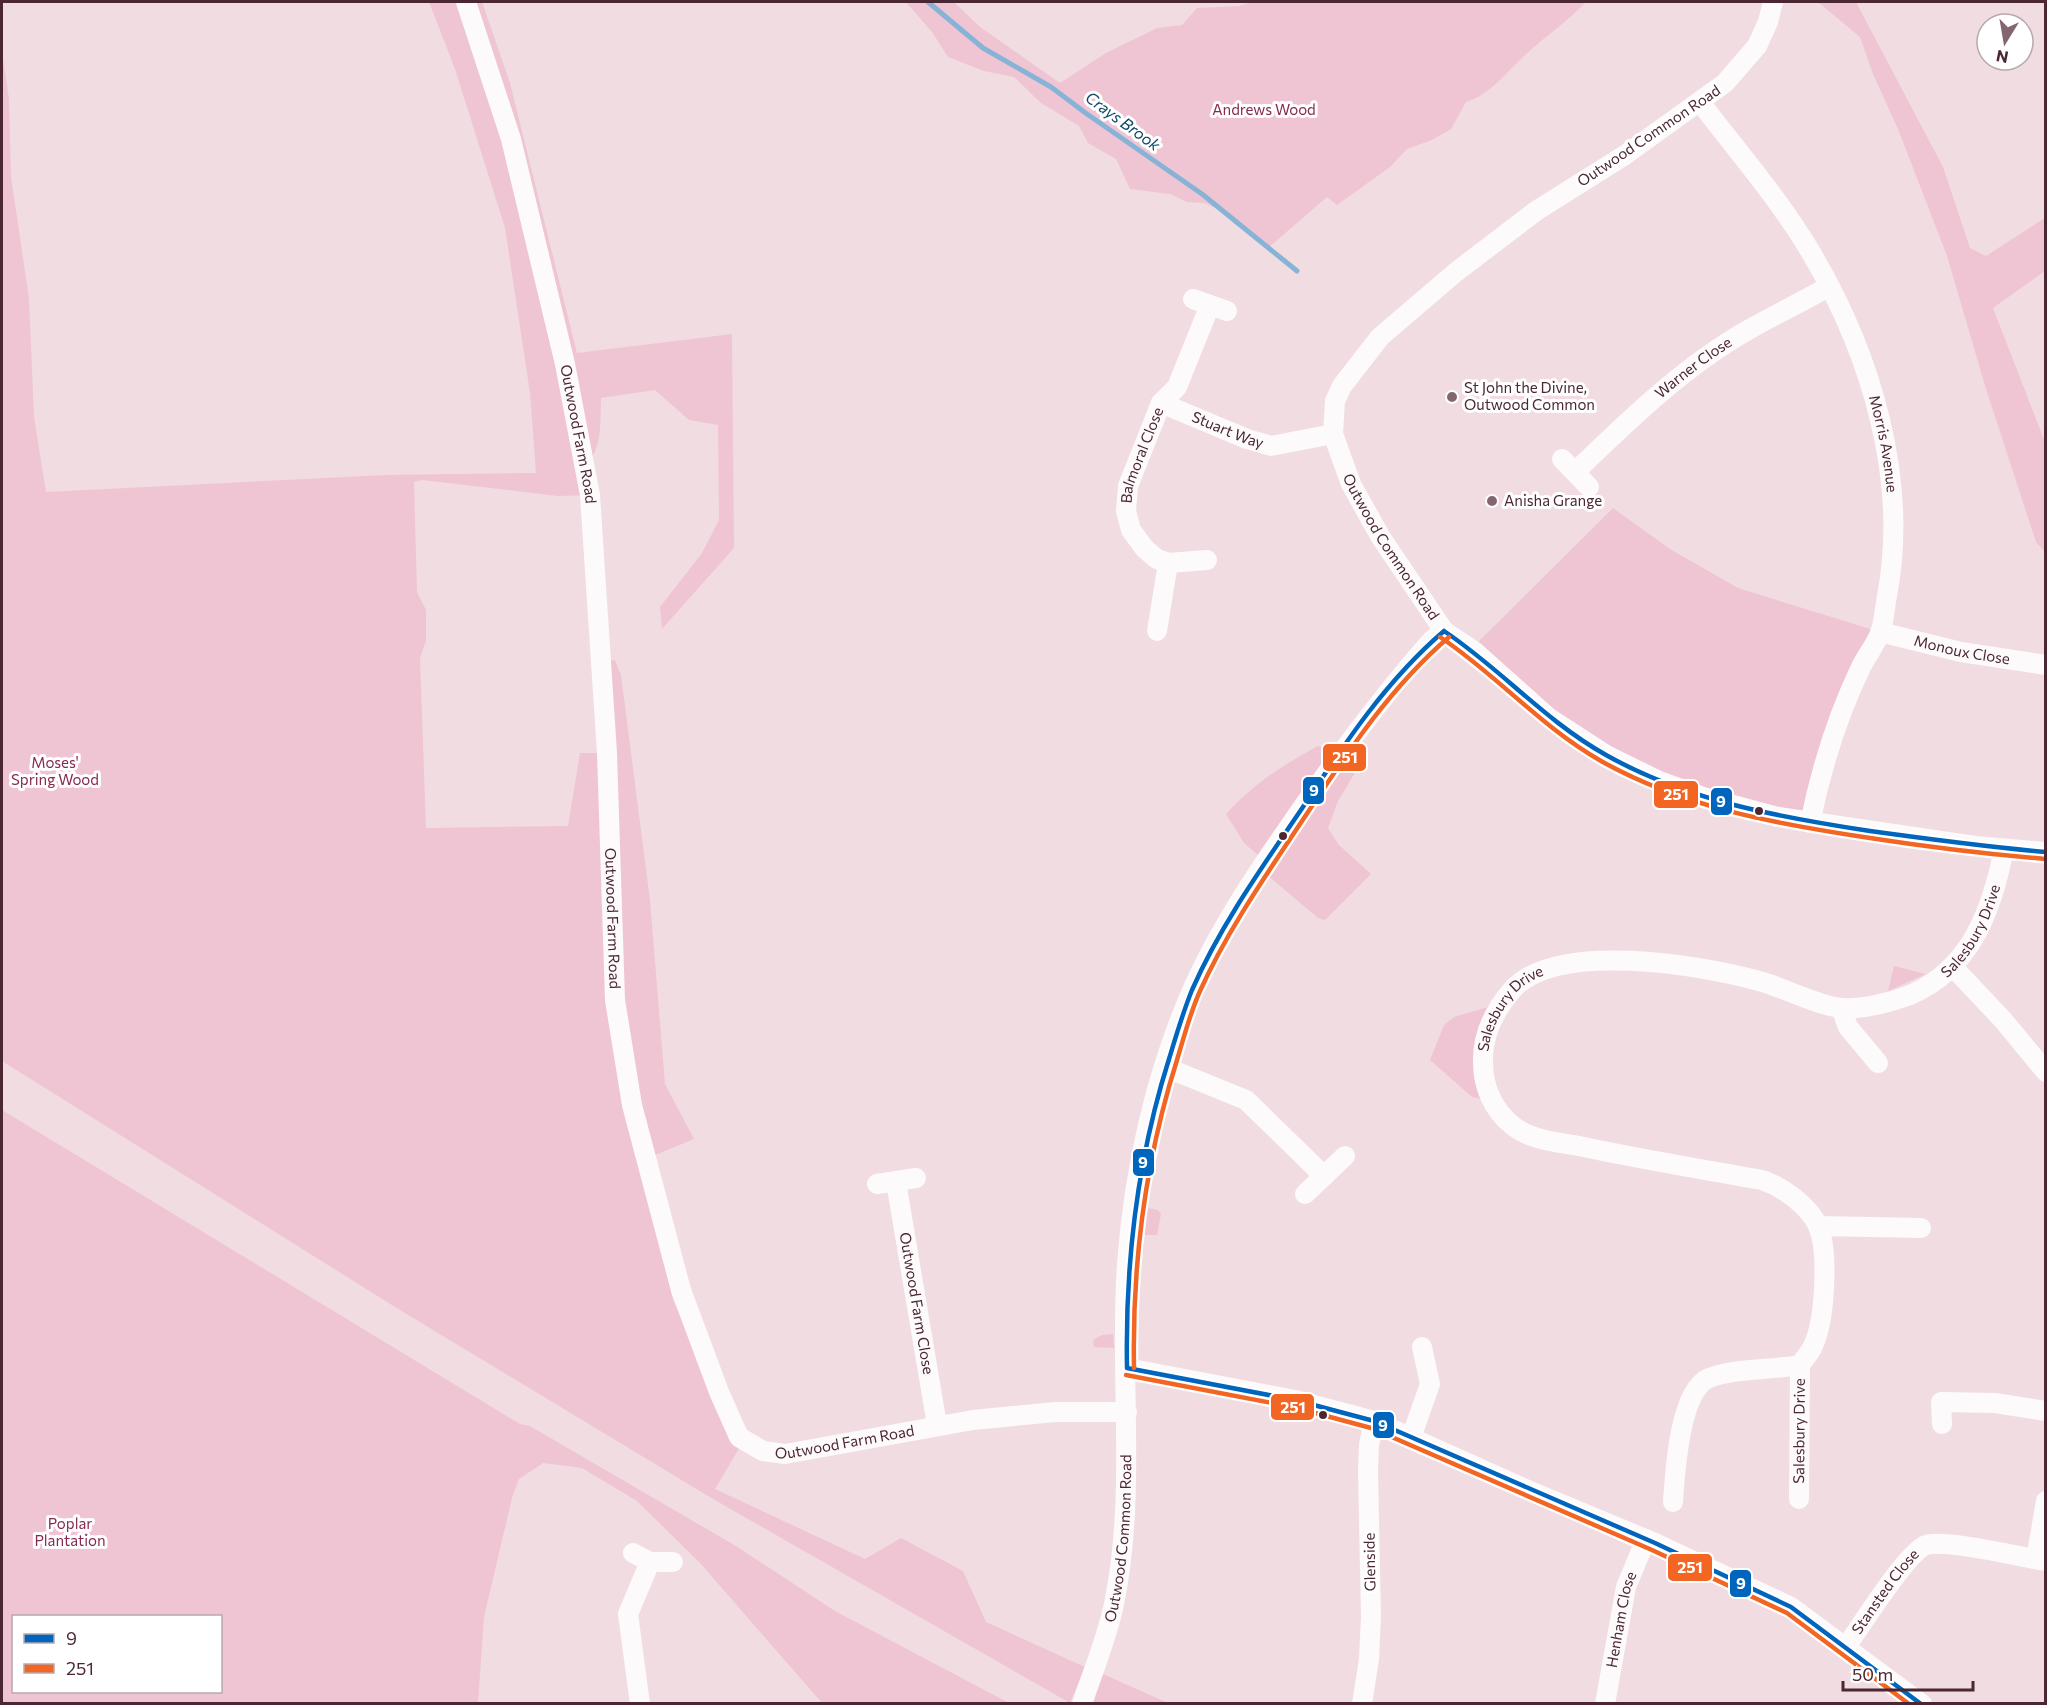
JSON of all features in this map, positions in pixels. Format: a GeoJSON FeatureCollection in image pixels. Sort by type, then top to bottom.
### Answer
{"type":"FeatureCollection","features":[{"type":"Feature","properties":{"kind":"street","name":"Outwood Farm Road"},"geometry":{"type":"LineString","coordinates":[[465,2],[511,139],[565,364],[591,495],[607,753],[615,1000],[634,1114],[681,1290],[739,1437],[757,1448],[785,1454],[937,1425],[1036,1413],[1127,1412]]}},
{"type":"Feature","properties":{"kind":"street","name":"Outwood Common Road"},"geometry":{"type":"LineString","coordinates":[[1082,1704],[1107,1632],[1118,1580],[1126,1502],[1125,1307],[1131,1224],[1145,1140],[1166,1067],[1195,984],[1230,917],[1265,861],[1356,729],[1431,641],[1444,631],[1380,536],[1352,484],[1333,434],[1335,401],[1342,386],[1365,354],[1418,303],[1536,211],[1625,155],[1725,83],[1747,60],[1768,22],[1773,2]]}},
{"type":"Feature","properties":{"kind":"street","name":"Morris Avenue"},"geometry":{"type":"LineString","coordinates":[[1700,102],[1780,206],[1813,256],[1862,358],[1870,382],[1889,475],[1893,510],[1893,557],[1880,632],[1861,667],[1835,732],[1819,779],[1810,823]]}},
{"type":"Feature","properties":{"kind":"street","name":"Warner Close"},"geometry":{"type":"LineString","coordinates":[[1589,487],[1568,465],[1710,355],[1747,330],[1828,287]]}},
{"type":"Feature","properties":{"kind":"street","name":"Balmoral Close"},"geometry":{"type":"LineString","coordinates":[[1168,563],[1145,549],[1131,530],[1126,511],[1128,486],[1161,403],[1177,387],[1210,305]]}},
{"type":"Feature","properties":{"kind":"street","name":"Stuart Way"},"geometry":{"type":"LineString","coordinates":[[1161,403],[1247,439],[1271,446],[1333,434]]}},
{"type":"Feature","properties":{"kind":"street"},"geometry":{"type":"LineString","coordinates":[[1157,631],[1168,563],[1208,560]]}},
{"type":"Feature","properties":{"kind":"street"},"geometry":{"type":"LineString","coordinates":[[1444,631],[1474,651],[1549,718],[1606,755],[1659,782],[1746,810],[1810,823],[2004,849],[2046,852]]}},
{"type":"Feature","properties":{"kind":"street","name":"Monoux Close"},"geometry":{"type":"LineString","coordinates":[[1880,632],[1961,652],[2046,665]]}},
{"type":"Feature","properties":{"kind":"street","name":"Salesbury Drive"},"geometry":{"type":"LineString","coordinates":[[1799,1499],[1800,1365],[1814,1345],[1823,1297],[1823,1254],[1818,1226],[1791,1196],[1774,1184],[1762,1180],[1629,1157],[1526,1133],[1512,1125],[1491,1101],[1483,1075],[1482,1050],[1490,1023],[1501,1003],[1518,984],[1536,971],[1556,965],[1590,961],[1698,968],[1760,981],[1841,1008],[1882,1003],[1910,995],[1935,981],[1953,967],[1971,945],[1982,926],[1998,882],[2004,849]]}},
{"type":"Feature","properties":{"kind":"street"},"geometry":{"type":"LineString","coordinates":[[1953,967],[2003,1020],[2046,1072]]}},
{"type":"Feature","properties":{"kind":"street"},"geometry":{"type":"LineString","coordinates":[[1841,1008],[1848,1027],[1878,1063]]}},
{"type":"Feature","properties":{"kind":"street"},"geometry":{"type":"LineString","coordinates":[[1166,1067],[1246,1100],[1324,1176]]}},
{"type":"Feature","properties":{"kind":"street"},"geometry":{"type":"LineString","coordinates":[[1305,1194],[1345,1156]]}},
{"type":"Feature","properties":{"kind":"street","name":"Outwood Farm Close"},"geometry":{"type":"LineString","coordinates":[[916,1178],[887,1183],[937,1425]]}},
{"type":"Feature","properties":{"kind":"street"},"geometry":{"type":"LineString","coordinates":[[1818,1226],[1921,1228]]}},
{"type":"Feature","properties":{"kind":"street"},"geometry":{"type":"LineString","coordinates":[[1411,1438],[1430,1384],[1422,1347]]}},
{"type":"Feature","properties":{"kind":"street"},"geometry":{"type":"LineString","coordinates":[[1127,1359],[1374,1421],[1646,1539],[1791,1607],[1922,1704]]}},
{"type":"Feature","properties":{"kind":"street","name":"Salesbury Drive"},"geometry":{"type":"LineString","coordinates":[[1673,1502],[1683,1428],[1692,1396],[1700,1383],[1725,1374],[1800,1365]]}},
{"type":"Feature","properties":{"kind":"street"},"geometry":{"type":"LineString","coordinates":[[1942,1424],[1941,1402],[1995,1403],[2046,1411]]}},
{"type":"Feature","properties":{"kind":"street","name":"Glenside"},"geometry":{"type":"LineString","coordinates":[[1362,1704],[1369,1659],[1368,1462],[1374,1421]]}},
{"type":"Feature","properties":{"kind":"street","name":"Stansted Close"},"geometry":{"type":"LineString","coordinates":[[1846,1647],[1899,1571],[1925,1545],[1943,1543],[2041,1560],[2046,1501]]}},
{"type":"Feature","properties":{"kind":"street","name":"Henham Close"},"geometry":{"type":"LineString","coordinates":[[1605,1704],[1624,1596],[1646,1539]]}},
{"type":"Feature","properties":{"kind":"street"},"geometry":{"type":"LineString","coordinates":[[640,1704],[628,1614],[641,1558],[673,1562]]}},
{"type":"Feature","properties":{"kind":"green space","name":"Moses' Spring Wood"},"geometry":{"type":"Polygon","coordinates":[[[429,2],[482,2],[510,83],[577,353],[732,334],[734,548],[662,629],[660,607],[702,553],[719,520],[718,425],[689,420],[655,390],[601,398],[598,443],[591,460],[585,467],[590,495],[558,496],[422,480],[414,482],[417,592],[426,610],[426,641],[420,658],[426,828],[568,826],[580,753],[607,753],[614,934],[643,1152],[673,1300],[740,1447],[715,1489],[865,1559],[901,1538],[963,1571],[986,1622],[1085,1667],[1070,1703],[713,1499],[395,1307],[2,1061],[2,51],[9,99],[11,177],[29,298],[34,417],[46,492],[385,475],[536,473],[530,393],[505,228],[455,69],[429,2]]]}},
{"type":"Feature","properties":{"kind":"green space","name":"Andrews Wood"},"geometry":{"type":"Polygon","coordinates":[[[906,2],[954,2],[980,27],[1060,83],[1106,53],[1157,28],[1182,25],[1197,8],[1239,6],[1252,2],[1586,2],[1528,52],[1489,90],[1466,102],[1451,129],[1432,140],[1407,149],[1390,167],[1337,205],[1327,197],[1269,247],[1225,212],[1204,203],[1187,202],[1170,194],[1130,189],[1116,159],[1088,143],[1079,126],[1041,103],[1014,77],[984,71],[948,57],[932,32],[906,2]]]}},
{"type":"Feature","properties":{"kind":"green space"},"geometry":{"type":"Polygon","coordinates":[[[1818,2],[1856,2],[1943,167],[1970,248],[1986,256],[2045,218],[2045,271],[1993,308],[2045,442],[2045,552],[2036,542],[1986,389],[1947,256],[1898,129],[1873,74],[1860,37],[1818,2]]]}},
{"type":"Feature","properties":{"kind":"green space"},"geometry":{"type":"Polygon","coordinates":[[[1613,508],[1670,549],[1738,588],[1880,632],[1810,823],[1606,755],[1470,650],[1613,508]]]}},
{"type":"Feature","properties":{"kind":"green space"},"geometry":{"type":"Polygon","coordinates":[[[615,660],[621,675],[650,900],[665,1084],[694,1139],[648,1158],[618,1000],[607,661],[615,660]]]}},
{"type":"Feature","properties":{"kind":"green space"},"geometry":{"type":"Polygon","coordinates":[[[1318,746],[1340,752],[1359,766],[1338,801],[1328,828],[1339,845],[1371,874],[1325,920],[1318,918],[1260,869],[1265,861],[1244,843],[1226,814],[1247,793],[1269,776],[1318,746]]]}},
{"type":"Feature","properties":{"kind":"green space"},"geometry":{"type":"Polygon","coordinates":[[[1894,966],[1926,974],[1888,991],[1894,966]]]}},
{"type":"Feature","properties":{"kind":"green space"},"geometry":{"type":"Polygon","coordinates":[[[1501,1003],[1490,1023],[1491,1101],[1472,1097],[1430,1060],[1444,1025],[1454,1017],[1501,1003]]]}},
{"type":"Feature","properties":{"kind":"green space","name":"Poplar Plantation"},"geometry":{"type":"Polygon","coordinates":[[[2,1110],[520,1424],[530,1426],[736,1546],[835,1611],[1009,1703],[822,1703],[700,1563],[637,1501],[582,1468],[543,1463],[519,1479],[512,1498],[484,1617],[478,1703],[2,1703],[2,1110]]]}},
{"type":"Feature","properties":{"kind":"green space"},"geometry":{"type":"Polygon","coordinates":[[[1147,1208],[1158,1210],[1161,1214],[1157,1235],[1143,1235],[1147,1208]]]}},
{"type":"Feature","properties":{"kind":"green space"},"geometry":{"type":"Polygon","coordinates":[[[1113,1334],[1114,1348],[1094,1347],[1093,1340],[1102,1335],[1113,1334]]]}},
{"type":"Feature","properties":{"kind":"green space"},"geometry":{"type":"Polygon","coordinates":[[[1103,1674],[1168,1703],[1090,1704],[1103,1674]]]}},
{"type":"Feature","properties":{"kind":"waterway","name":"Crays Brook"},"geometry":{"type":"LineString","coordinates":[[928,2],[983,48],[1051,87],[1202,194],[1297,271]]}},
{"type":"Feature","properties":{"kind":"transit line","name":"9"},"geometry":{"type":"LineString","coordinates":[[1444,631],[1563,727],[1584,741],[1637,771],[1701,796],[1801,820],[1914,837],[2046,852]]}},
{"type":"Feature","properties":{"kind":"transit line","name":"9"},"geometry":{"type":"LineString","coordinates":[[1127,1368],[1128,1289],[1141,1173],[1158,1097],[1192,990],[1216,941],[1244,894],[1352,734],[1404,670],[1444,631]]}},
{"type":"Feature","properties":{"kind":"transit line","name":"251"},"geometry":{"type":"LineString","coordinates":[[1440,637],[1579,747],[1601,761],[1665,791],[1732,812],[1801,827],[1935,847],[2045,859]]}},
{"type":"Feature","properties":{"kind":"transit line","name":"251"},"geometry":{"type":"LineString","coordinates":[[1134,1368],[1135,1289],[1149,1174],[1166,1098],[1187,1025],[1200,991],[1211,967],[1251,898],[1341,763],[1391,697],[1428,656],[1449,637]]}},
{"type":"Feature","properties":{"kind":"transit line","name":"9"},"geometry":{"type":"LineString","coordinates":[[1127,1368],[1295,1400],[1374,1421],[1655,1543],[1791,1607],[1921,1704]]}},
{"type":"Feature","properties":{"kind":"transit line","name":"251"},"geometry":{"type":"LineString","coordinates":[[1126,1375],[1293,1407],[1371,1428],[1652,1550],[1787,1613],[1909,1704]]}},
{"type":"Feature","properties":{"kind":"place","name":"St John the Divine, Outwood Common"},"geometry":{"type":"Point","coordinates":[1452,397]}},
{"type":"Feature","properties":{"kind":"place","name":"Anisha Grange"},"geometry":{"type":"Point","coordinates":[1492,501]}}]}
